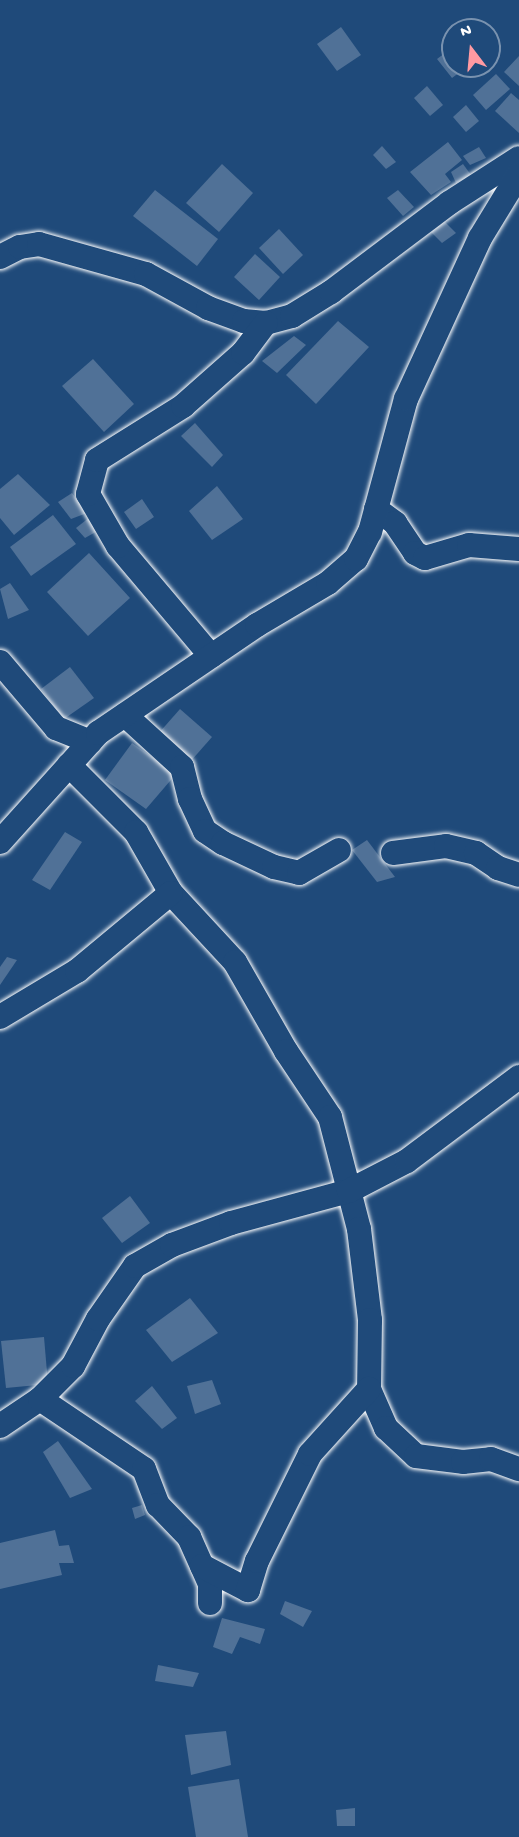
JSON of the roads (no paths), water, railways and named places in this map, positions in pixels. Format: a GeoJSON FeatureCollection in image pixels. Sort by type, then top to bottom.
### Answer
{"type":"FeatureCollection","features":[{"type":"Feature","properties":{"kind":"street"},"geometry":{"type":"LineString","coordinates":[[0,257],[20,247],[39,244],[146,274],[208,308],[244,321],[266,323],[292,316],[331,292],[448,203],[519,158]]}},
{"type":"Feature","properties":{"kind":"street"},"geometry":{"type":"LineString","coordinates":[[0,842],[90,742],[211,656],[328,583],[356,559],[370,532],[406,399],[480,238],[519,174]]}},
{"type":"Feature","properties":{"kind":"street"},"geometry":{"type":"LineString","coordinates":[[211,656],[118,546],[88,494],[97,460],[183,406],[243,353],[266,323]]}},
{"type":"Feature","properties":{"kind":"street"},"geometry":{"type":"LineString","coordinates":[[376,509],[395,523],[415,553],[425,558],[468,545],[519,549]]}},
{"type":"Feature","properties":{"kind":"street"},"geometry":{"type":"LineString","coordinates":[[0,662],[56,728],[90,742]]}},
{"type":"Feature","properties":{"kind":"street"},"geometry":{"type":"LineString","coordinates":[[125,715],[182,767],[190,799],[205,831],[223,843],[274,867],[298,873],[339,850]]}},
{"type":"Feature","properties":{"kind":"street"},"geometry":{"type":"LineString","coordinates":[[69,765],[136,832],[171,893],[235,962],[286,1051],[330,1117],[359,1229],[370,1320],[369,1389],[386,1428],[416,1456],[463,1462],[491,1459],[519,1469]]}},
{"type":"Feature","properties":{"kind":"street"},"geometry":{"type":"LineString","coordinates":[[393,853],[446,846],[476,854],[498,868],[519,875]]}},
{"type":"Feature","properties":{"kind":"street"},"geometry":{"type":"LineString","coordinates":[[0,1017],[77,971],[171,893]]}},
{"type":"Feature","properties":{"kind":"street"},"geometry":{"type":"LineString","coordinates":[[0,1426],[40,1400],[73,1366],[98,1319],[135,1266],[172,1245],[231,1223],[349,1191],[407,1161],[519,1077]]}},
{"type":"Feature","properties":{"kind":"street"},"geometry":{"type":"LineString","coordinates":[[202,1566],[248,1590],[257,1561],[310,1454],[369,1389]]}},
{"type":"Feature","properties":{"kind":"street"},"geometry":{"type":"LineString","coordinates":[[40,1400],[144,1469],[158,1505],[189,1536],[210,1584],[210,1603]]}}]}
